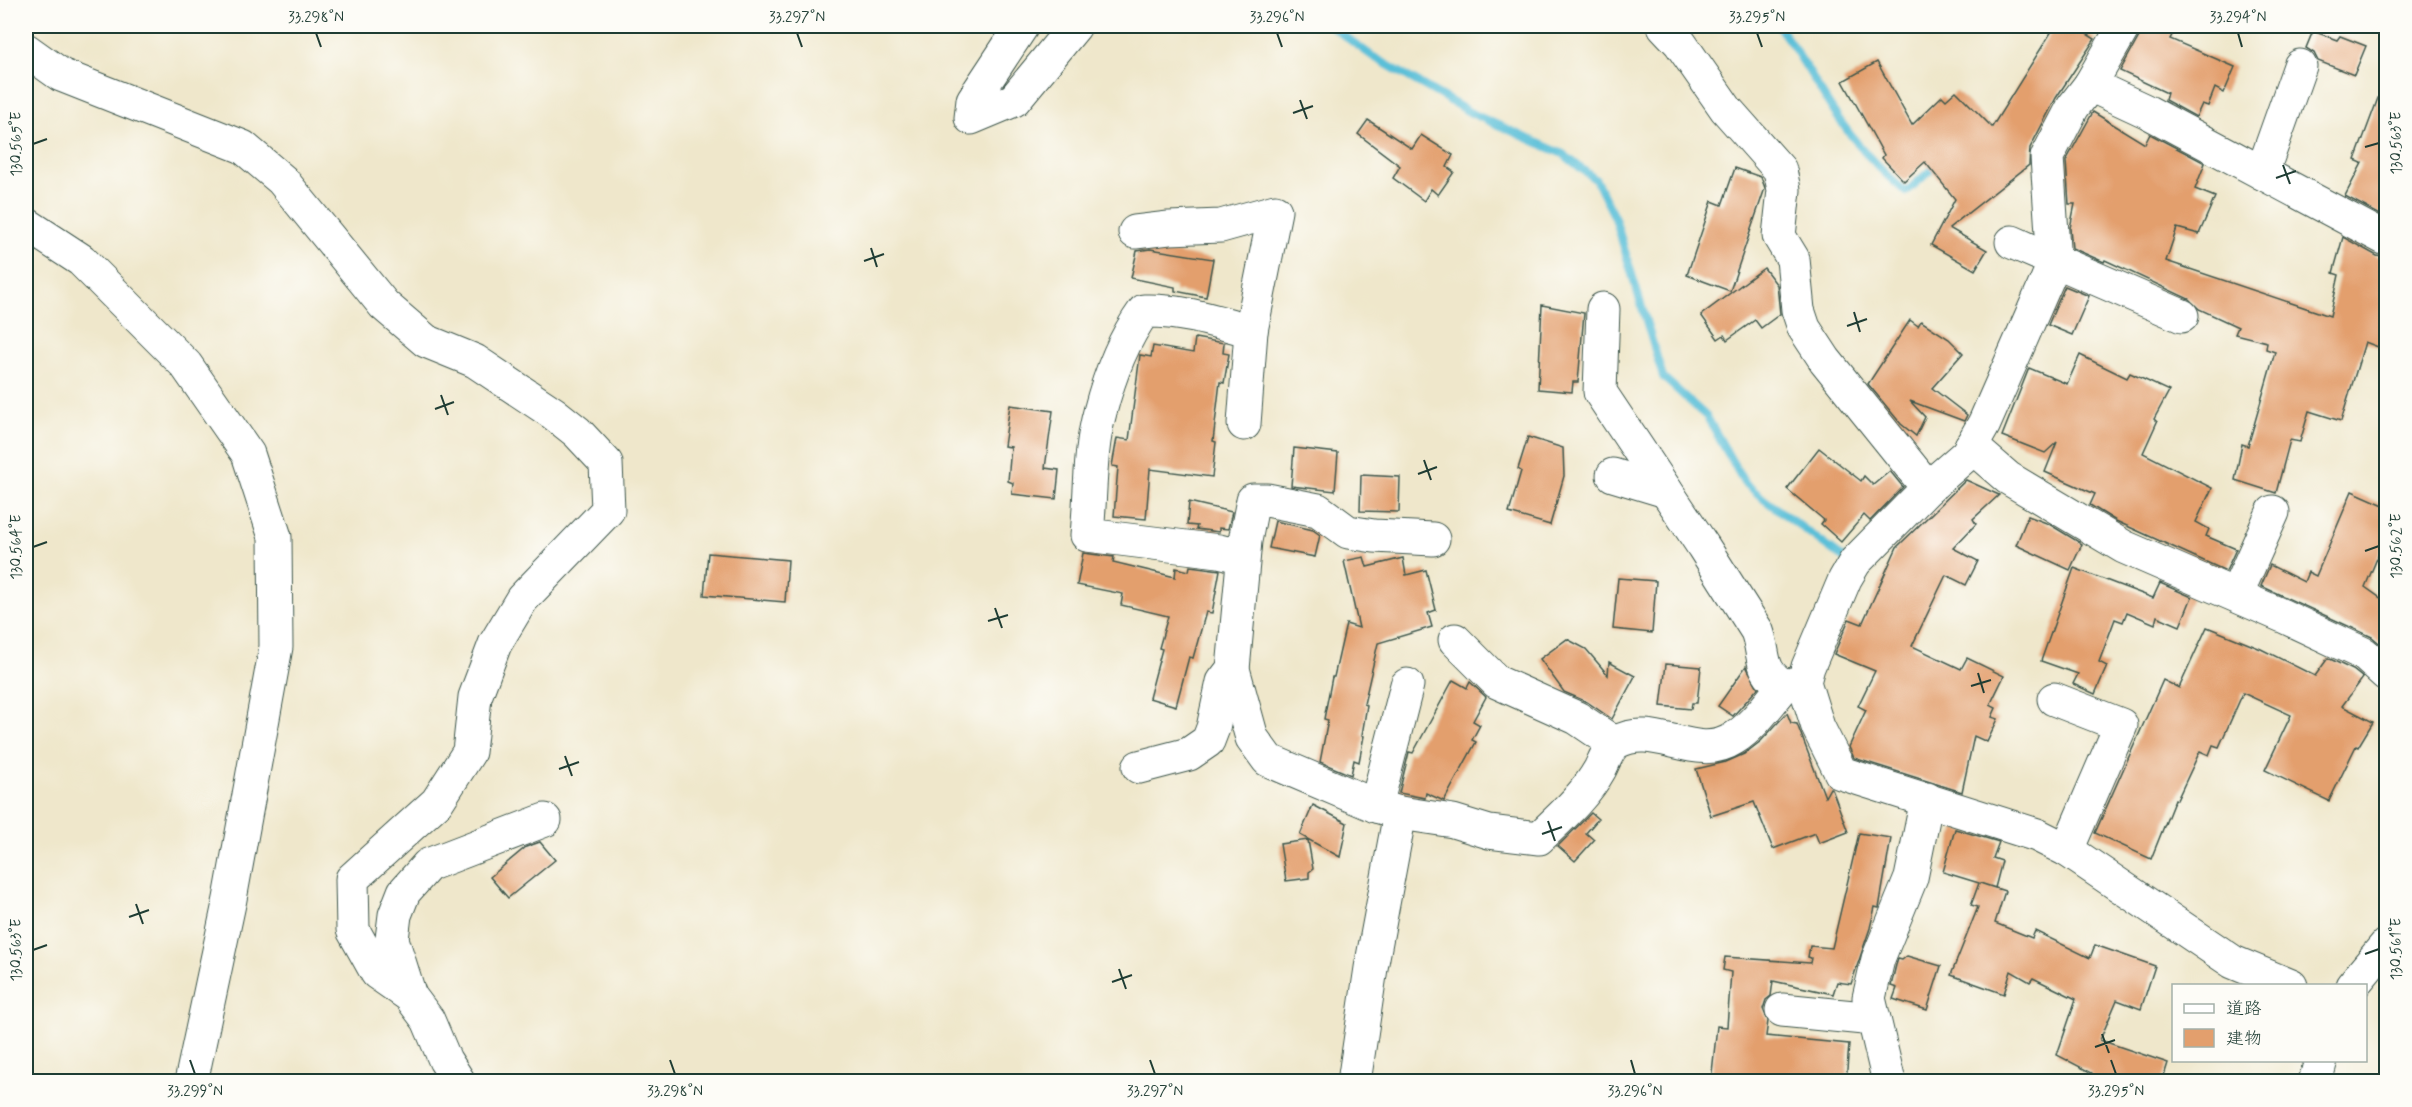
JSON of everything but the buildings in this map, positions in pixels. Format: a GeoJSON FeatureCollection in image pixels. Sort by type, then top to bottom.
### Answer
{"type":"FeatureCollection","features":[{"type":"Feature","properties":{"kind":"street"},"geometry":{"type":"LineString","coordinates":[[1022,26],[973,100],[971,118],[1014,100],[1075,26]]}},
{"type":"Feature","properties":{"kind":"street"},"geometry":{"type":"LineString","coordinates":[[1664,26],[1680,43],[1726,110],[1780,170],[1784,190],[1779,236],[1793,259],[1798,310],[1804,328],[1825,360],[1928,488]]}},
{"type":"Feature","properties":{"kind":"street"},"geometry":{"type":"LineString","coordinates":[[1433,539],[1374,536],[1348,532],[1318,510],[1267,500],[1253,500],[1243,557],[1233,669],[1252,738],[1268,760],[1388,809],[1453,821],[1489,832],[1539,838],[1578,799],[1596,776],[1614,743],[1630,737],[1648,735],[1683,745],[1711,747],[1731,740],[1752,725],[1794,684],[1821,636],[1845,579],[1855,562],[1928,488],[1967,454],[1984,424],[2054,264],[2047,157],[2073,107],[2090,85],[2124,26]]}},
{"type":"Feature","properties":{"kind":"street"},"geometry":{"type":"LineString","coordinates":[[26,50],[61,75],[243,147],[282,180],[384,305],[426,341],[474,361],[553,413],[577,432],[606,463],[608,510],[522,600],[495,644],[475,698],[469,752],[437,802],[352,879],[353,930],[377,973],[410,996],[428,1020],[445,1060],[459,1082]]}},
{"type":"Feature","properties":{"kind":"street"},"geometry":{"type":"LineString","coordinates":[[2262,173],[2300,66]]}},
{"type":"Feature","properties":{"kind":"street"},"geometry":{"type":"LineString","coordinates":[[2090,85],[2148,112],[2386,239]]}},
{"type":"Feature","properties":{"kind":"street"},"geometry":{"type":"LineString","coordinates":[[1135,232],[1221,226],[1275,212],[1251,331],[1244,424]]}},
{"type":"Feature","properties":{"kind":"street"},"geometry":{"type":"LineString","coordinates":[[26,224],[81,260],[186,365],[248,454],[275,537],[276,647],[230,899],[191,1082]]}},
{"type":"Feature","properties":{"kind":"street"},"geometry":{"type":"LineString","coordinates":[[2012,242],[2182,316]]}},
{"type":"Feature","properties":{"kind":"street"},"geometry":{"type":"LineString","coordinates":[[1604,309],[1600,392],[1757,632],[1762,645],[1761,657],[1767,673],[1794,684],[1841,773],[2037,835],[2067,850],[2233,962],[2286,984]]}},
{"type":"Feature","properties":{"kind":"street"},"geometry":{"type":"LineString","coordinates":[[1243,557],[1219,551],[1087,535],[1093,453],[1099,412],[1122,350],[1144,311],[1187,314],[1251,331]]}},
{"type":"Feature","properties":{"kind":"street"},"geometry":{"type":"LineString","coordinates":[[1971,446],[2008,478],[2124,547],[2364,654],[2386,674]]}},
{"type":"Feature","properties":{"kind":"street"},"geometry":{"type":"LineString","coordinates":[[1612,475],[1666,491]]}},
{"type":"Feature","properties":{"kind":"street"},"geometry":{"type":"LineString","coordinates":[[2236,596],[2273,512]]}},
{"type":"Feature","properties":{"kind":"street"},"geometry":{"type":"LineString","coordinates":[[1455,640],[1497,682],[1577,718],[1614,743]]}},
{"type":"Feature","properties":{"kind":"street"},"geometry":{"type":"LineString","coordinates":[[1139,767],[1189,754],[1208,741],[1223,682],[1233,669]]}},
{"type":"Feature","properties":{"kind":"street"},"geometry":{"type":"LineString","coordinates":[[1354,1082],[1371,968],[1388,809],[1407,685]]}},
{"type":"Feature","properties":{"kind":"street"},"geometry":{"type":"LineString","coordinates":[[2054,699],[2121,725],[2067,850]]}},
{"type":"Feature","properties":{"kind":"street"},"geometry":{"type":"LineString","coordinates":[[1888,1082],[1869,998],[1878,959],[1911,878],[1927,799]]}},
{"type":"Feature","properties":{"kind":"street"},"geometry":{"type":"LineString","coordinates":[[410,996],[392,939],[395,915],[404,892],[428,865],[545,820]]}},
{"type":"Feature","properties":{"kind":"street"},"geometry":{"type":"LineString","coordinates":[[2354,984],[2386,945]]}},
{"type":"Feature","properties":{"kind":"street"},"geometry":{"type":"LineString","coordinates":[[1782,1010],[1874,1019]]}},
{"type":"Feature","properties":{"kind":"street"},"geometry":{"type":"LineString","coordinates":[[2315,1082],[2320,1062]]}},
{"type":"Feature","properties":{"kind":"waterway"},"geometry":{"type":"LineString","coordinates":[[1331,26],[1372,56],[1471,113],[1563,154],[1596,180],[1615,218],[1663,377],[1707,417],[1744,482],[1847,561]]}},
{"type":"Feature","properties":{"kind":"waterway"},"geometry":{"type":"LineString","coordinates":[[1778,26],[1850,134],[1876,165],[1906,192],[1938,164]]}}]}
